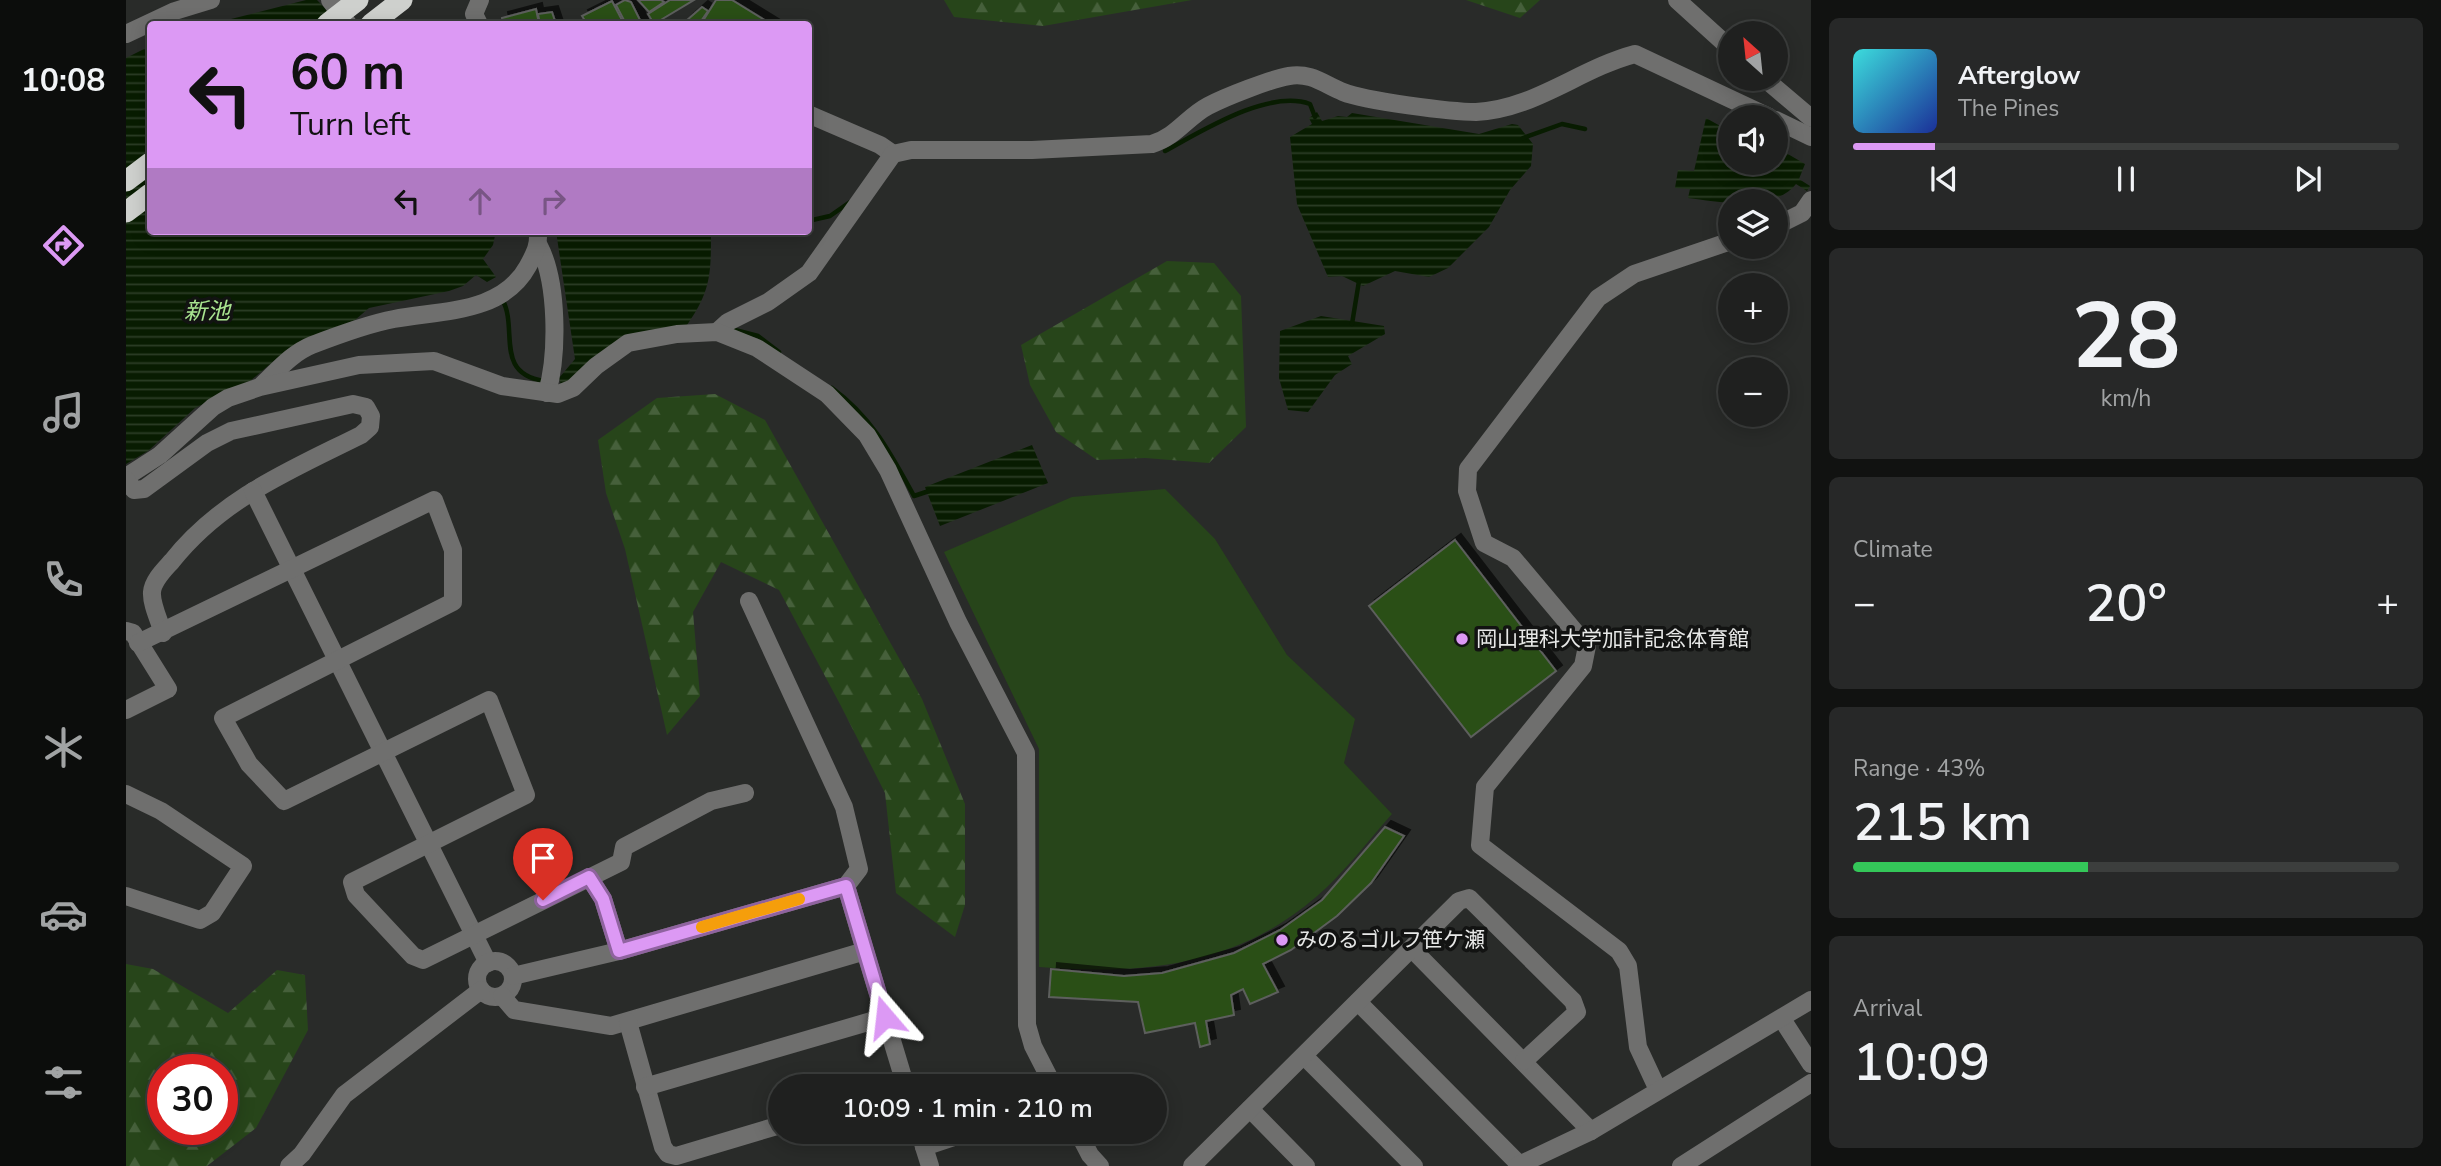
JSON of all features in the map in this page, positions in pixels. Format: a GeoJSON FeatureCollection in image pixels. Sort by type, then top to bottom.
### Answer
{"type":"FeatureCollection","features":[{"type":"Feature","properties":{"kind":"highway"},"geometry":{"type":"LineString","coordinates":[[331,21],[358,0]]}},
{"type":"Feature","properties":{"kind":"highway"},"geometry":{"type":"LineString","coordinates":[[375,21],[402,0]]}},
{"type":"Feature","properties":{"kind":"highway"},"geometry":{"type":"LineString","coordinates":[[126,181],[147,165]]}},
{"type":"Feature","properties":{"kind":"highway"},"geometry":{"type":"LineString","coordinates":[[126,212],[147,196]]}},
{"type":"Feature","properties":{"kind":"street"},"geometry":{"type":"LineString","coordinates":[[148,21],[174,6],[211,0]]}},
{"type":"Feature","properties":{"kind":"street"},"geometry":{"type":"LineString","coordinates":[[330,0],[346,21]]}},
{"type":"Feature","properties":{"kind":"street"},"geometry":{"type":"LineString","coordinates":[[478,21],[474,14],[480,0]]}},
{"type":"Feature","properties":{"kind":"street"},"geometry":{"type":"LineString","coordinates":[[1677,0],[1718,38]]}},
{"type":"Feature","properties":{"kind":"street"},"geometry":{"type":"LineString","coordinates":[[126,34],[147,22]]}},
{"type":"Feature","properties":{"kind":"street"},"geometry":{"type":"LineString","coordinates":[[718,332],[728,322],[768,302],[809,273],[893,154],[911,150],[1032,150],[1152,144],[1169,139],[1207,106],[1289,76],[1319,78],[1345,93],[1438,109],[1473,112],[1509,109],[1548,93],[1609,61],[1635,54],[1743,105]]}},
{"type":"Feature","properties":{"kind":"street"},"geometry":{"type":"LineString","coordinates":[[1779,91],[1811,118]]}},
{"type":"Feature","properties":{"kind":"street"},"geometry":{"type":"LineString","coordinates":[[812,116],[880,145],[893,154]]}},
{"type":"Feature","properties":{"kind":"street"},"geometry":{"type":"LineString","coordinates":[[1788,126],[1811,137]]}},
{"type":"Feature","properties":{"kind":"street"},"geometry":{"type":"LineString","coordinates":[[1788,220],[1802,213],[1811,200]]}},
{"type":"Feature","properties":{"kind":"street"},"geometry":{"type":"LineString","coordinates":[[538,238],[548,264],[555,364],[549,385]]}},
{"type":"Feature","properties":{"kind":"street"},"geometry":{"type":"LineString","coordinates":[[260,387],[295,354],[309,346],[391,320],[480,306],[520,282],[538,238]]}},
{"type":"Feature","properties":{"kind":"street"},"geometry":{"type":"LineString","coordinates":[[1658,1090],[1638,1047],[1628,966],[1619,951],[1480,845],[1485,787],[1583,666],[1587,646],[1513,558],[1484,543],[1466,491],[1468,469],[1598,298],[1634,274],[1718,245]]}},
{"type":"Feature","properties":{"kind":"street"},"geometry":{"type":"LineString","coordinates":[[163,633],[152,592],[158,577],[184,545],[221,510],[361,435],[370,427],[371,416],[366,407],[353,404],[231,431],[207,443],[144,489],[134,490],[126,479],[160,455],[213,407],[260,387],[359,365],[434,361],[502,386],[549,385],[558,394],[573,388],[596,366],[628,343],[677,334],[718,332],[757,348],[827,394],[867,435],[888,470],[958,622],[1026,753],[1027,1026],[1033,1046],[1047,1074]]}},
{"type":"Feature","properties":{"kind":"street"},"geometry":{"type":"LineString","coordinates":[[253,491],[488,963]]}},
{"type":"Feature","properties":{"kind":"street"},"geometry":{"type":"LineString","coordinates":[[126,710],[168,689],[132,637],[163,633],[435,500],[453,550],[453,602],[223,718],[249,764],[284,801],[489,700],[526,795],[352,882],[356,895],[413,956],[423,960],[621,862],[624,847],[711,801],[745,793]]}},
{"type":"Feature","properties":{"kind":"street"},"geometry":{"type":"LineString","coordinates":[[513,976],[619,951],[846,886],[859,869],[845,807],[749,601]]}},
{"type":"Feature","properties":{"kind":"street"},"geometry":{"type":"LineString","coordinates":[[126,794],[161,811],[243,866],[212,913],[200,920],[126,896]]}},
{"type":"Feature","properties":{"kind":"street"},"geometry":{"type":"LineString","coordinates":[[589,877],[603,899],[619,951]]}},
{"type":"Feature","properties":{"kind":"street"},"geometry":{"type":"LineString","coordinates":[[846,886],[902,1074]]}},
{"type":"Feature","properties":{"kind":"street"},"geometry":{"type":"LineString","coordinates":[[1197,1164],[1459,901],[1469,898],[1573,1001],[1577,1012],[1524,1061]]}},
{"type":"Feature","properties":{"kind":"street"},"geometry":{"type":"LineString","coordinates":[[1412,949],[1591,1131]]}},
{"type":"Feature","properties":{"kind":"street"},"geometry":{"type":"LineString","coordinates":[[502,996],[514,1010],[611,1026],[865,951]]}},
{"type":"Feature","properties":{"kind":"street"},"geometry":{"type":"LineString","coordinates":[[488,963],[504,963],[513,976],[510,991],[502,996],[490,997],[481,990],[478,975],[488,963]]}},
{"type":"Feature","properties":{"kind":"street"},"geometry":{"type":"LineString","coordinates":[[289,1166],[302,1154],[344,1095],[481,990]]}},
{"type":"Feature","properties":{"kind":"street"},"geometry":{"type":"LineString","coordinates":[[1358,1002],[1518,1165],[1591,1131],[1811,1000]]}},
{"type":"Feature","properties":{"kind":"street"},"geometry":{"type":"LineString","coordinates":[[645,1087],[885,1017]]}},
{"type":"Feature","properties":{"kind":"street"},"geometry":{"type":"LineString","coordinates":[[1782,1019],[1811,1064]]}},
{"type":"Feature","properties":{"kind":"street"},"geometry":{"type":"LineString","coordinates":[[628,1022],[645,1087],[668,1154],[676,1156],[768,1129]]}},
{"type":"Feature","properties":{"kind":"street"},"geometry":{"type":"LineString","coordinates":[[1304,1056],[1414,1166]]}},
{"type":"Feature","properties":{"kind":"street"},"geometry":{"type":"LineString","coordinates":[[1681,1166],[1811,1083]]}},
{"type":"Feature","properties":{"kind":"street"},"geometry":{"type":"LineString","coordinates":[[1250,1109],[1306,1166]]}},
{"type":"Feature","properties":{"kind":"street"},"geometry":{"type":"LineString","coordinates":[[923,1144],[930,1166]]}},
{"type":"Feature","properties":{"kind":"street"},"geometry":{"type":"LineString","coordinates":[[1084,1144],[1100,1166]]}},
{"type":"Feature","properties":{"kind":"green space"},"geometry":{"type":"Polygon","coordinates":[[[944,0],[1192,0],[1043,26],[954,17],[944,0]]]}},
{"type":"Feature","properties":{"kind":"green space"},"geometry":{"type":"Polygon","coordinates":[[[1466,0],[1540,0],[1520,18],[1466,0]]]}},
{"type":"Feature","properties":{"kind":"green space"},"geometry":{"type":"Polygon","coordinates":[[[1167,261],[1214,263],[1241,296],[1246,427],[1209,463],[1145,458],[1097,460],[1056,432],[1030,385],[1021,345],[1167,261]]]}},
{"type":"Feature","properties":{"kind":"green space"},"geometry":{"type":"Polygon","coordinates":[[[715,394],[765,420],[922,699],[965,804],[965,905],[955,937],[896,893],[885,793],[779,590],[721,562],[693,612],[700,696],[667,735],[625,549],[606,493],[598,440],[657,398],[715,394]]]}},
{"type":"Feature","properties":{"kind":"green space","name":"みのるゴルフ笹ケ瀬"},"geometry":{"type":"Polygon","coordinates":[[[1165,489],[1215,539],[1287,655],[1355,719],[1344,763],[1392,814],[1316,897],[1253,939],[1220,952],[1150,967],[1039,967],[1039,749],[944,552],[1072,497],[1165,489]]]}},
{"type":"Feature","properties":{"kind":"green space"},"geometry":{"type":"Polygon","coordinates":[[[126,964],[153,969],[228,1013],[277,970],[305,975],[308,1030],[256,1128],[238,1142],[238,1054],[147,1054],[147,1145],[234,1145],[207,1166],[126,1166],[126,964]]]}},
{"type":"Feature","properties":{"kind":"water"},"geometry":{"type":"Polygon","coordinates":[[[306,0],[317,0],[337,21],[223,21],[306,0]]]}},
{"type":"Feature","properties":{"kind":"water","name":"新池"},"geometry":{"type":"Polygon","coordinates":[[[147,48],[147,235],[495,235],[493,245],[483,259],[496,277],[487,282],[476,275],[463,286],[449,291],[369,308],[355,320],[288,349],[250,381],[195,408],[148,451],[126,464],[126,58],[147,48]]]}},
{"type":"Feature","properties":{"kind":"water"},"geometry":{"type":"Polygon","coordinates":[[[1317,112],[1322,121],[1338,116],[1347,117],[1352,113],[1479,134],[1512,124],[1518,125],[1533,144],[1531,166],[1510,190],[1489,227],[1448,268],[1429,277],[1395,271],[1363,286],[1342,276],[1328,277],[1297,204],[1290,137],[1312,124],[1309,118],[1317,112]]]}},
{"type":"Feature","properties":{"kind":"water"},"geometry":{"type":"Polygon","coordinates":[[[1706,118],[1718,125],[1718,175],[1788,175],[1788,154],[1805,164],[1799,179],[1810,186],[1807,191],[1796,184],[1788,191],[1788,189],[1718,189],[1718,201],[1688,198],[1690,189],[1675,188],[1678,170],[1694,171],[1706,118]]]}},
{"type":"Feature","properties":{"kind":"water"},"geometry":{"type":"Polygon","coordinates":[[[557,235],[711,235],[708,281],[701,302],[687,325],[624,339],[562,389],[559,378],[575,359],[557,235]]]}},
{"type":"Feature","properties":{"kind":"water"},"geometry":{"type":"Polygon","coordinates":[[[1321,316],[1384,326],[1385,334],[1348,356],[1352,364],[1335,375],[1308,412],[1288,410],[1279,378],[1280,331],[1321,316]]]}},
{"type":"Feature","properties":{"kind":"water"},"geometry":{"type":"Polygon","coordinates":[[[1032,445],[1048,483],[940,526],[925,487],[1032,445]]]}},
{"type":"Feature","properties":{"kind":"building"},"geometry":{"type":"Polygon","coordinates":[[[625,0],[631,2],[640,21],[624,21],[616,5],[625,0]]]}},
{"type":"Feature","properties":{"kind":"building"},"geometry":{"type":"Polygon","coordinates":[[[638,0],[661,0],[664,2],[649,12],[638,0]]]}},
{"type":"Feature","properties":{"kind":"building"},"geometry":{"type":"Polygon","coordinates":[[[670,0],[694,0],[659,21],[652,21],[648,14],[670,0]]]}},
{"type":"Feature","properties":{"kind":"building"},"geometry":{"type":"Polygon","coordinates":[[[716,0],[732,0],[766,21],[703,21],[716,0]]]}},
{"type":"Feature","properties":{"kind":"building"},"geometry":{"type":"Polygon","coordinates":[[[612,1],[622,21],[585,21],[582,16],[612,1]]]}},
{"type":"Feature","properties":{"kind":"building"},"geometry":{"type":"Polygon","coordinates":[[[702,7],[708,11],[701,21],[686,21],[702,7]]]}},
{"type":"Feature","properties":{"kind":"building"},"geometry":{"type":"Polygon","coordinates":[[[536,9],[538,21],[502,21],[502,18],[536,9]]]}},
{"type":"Feature","properties":{"kind":"building"},"geometry":{"type":"Polygon","coordinates":[[[552,12],[555,21],[539,21],[538,14],[552,12]]]}},
{"type":"Feature","properties":{"kind":"building","name":"岡山理科大学加計記念体育館"},"geometry":{"type":"Polygon","coordinates":[[[1455,540],[1556,671],[1471,737],[1369,606],[1455,540]]]}},
{"type":"Feature","properties":{"kind":"building","name":"みのるゴルフ笹ケ瀬"},"geometry":{"type":"Polygon","coordinates":[[[1385,827],[1404,836],[1371,883],[1337,916],[1291,950],[1263,964],[1278,992],[1250,1004],[1243,989],[1231,995],[1234,1015],[1206,1021],[1210,1044],[1200,1047],[1195,1023],[1145,1033],[1138,1002],[1049,997],[1051,969],[1124,976],[1162,973],[1234,953],[1280,930],[1322,900],[1385,827]]]}},
{"type":"Feature","properties":{"kind":"waterway"},"geometry":{"type":"LineString","coordinates":[[1165,151],[1236,114],[1275,102],[1310,104],[1315,117]]}},
{"type":"Feature","properties":{"kind":"waterway"},"geometry":{"type":"LineString","coordinates":[[1523,138],[1562,124],[1585,129]]}},
{"type":"Feature","properties":{"kind":"waterway"},"geometry":{"type":"LineString","coordinates":[[812,220],[830,216],[850,202]]}},
{"type":"Feature","properties":{"kind":"waterway"},"geometry":{"type":"LineString","coordinates":[[1352,324],[1359,281]]}},
{"type":"Feature","properties":{"kind":"waterway"},"geometry":{"type":"LineString","coordinates":[[502,299],[509,323],[510,348],[518,369],[528,376],[544,381]]}},
{"type":"Feature","properties":{"kind":"waterway"},"geometry":{"type":"LineString","coordinates":[[735,330],[758,336],[779,352]]}},
{"type":"Feature","properties":{"kind":"waterway"},"geometry":{"type":"LineString","coordinates":[[832,388],[869,424],[914,496],[929,491]]}},
{"type":"Feature","properties":{"kind":"slow traffic"},"geometry":{"type":"LineString","coordinates":[[702,927],[799,899]]}},
{"type":"Feature","properties":{"kind":"place","name":"岡山理科大学加計記念体育館"},"geometry":{"type":"Point","coordinates":[1462,639]}},
{"type":"Feature","properties":{"kind":"place","name":"みのるゴルフ笹ケ瀬"},"geometry":{"type":"Point","coordinates":[1282,940]}},
{"type":"Feature","properties":{"kind":"route"},"geometry":{"type":"LineString","coordinates":[[543,900],[589,877],[603,899],[619,951],[846,886],[885,1017]]}}]}
